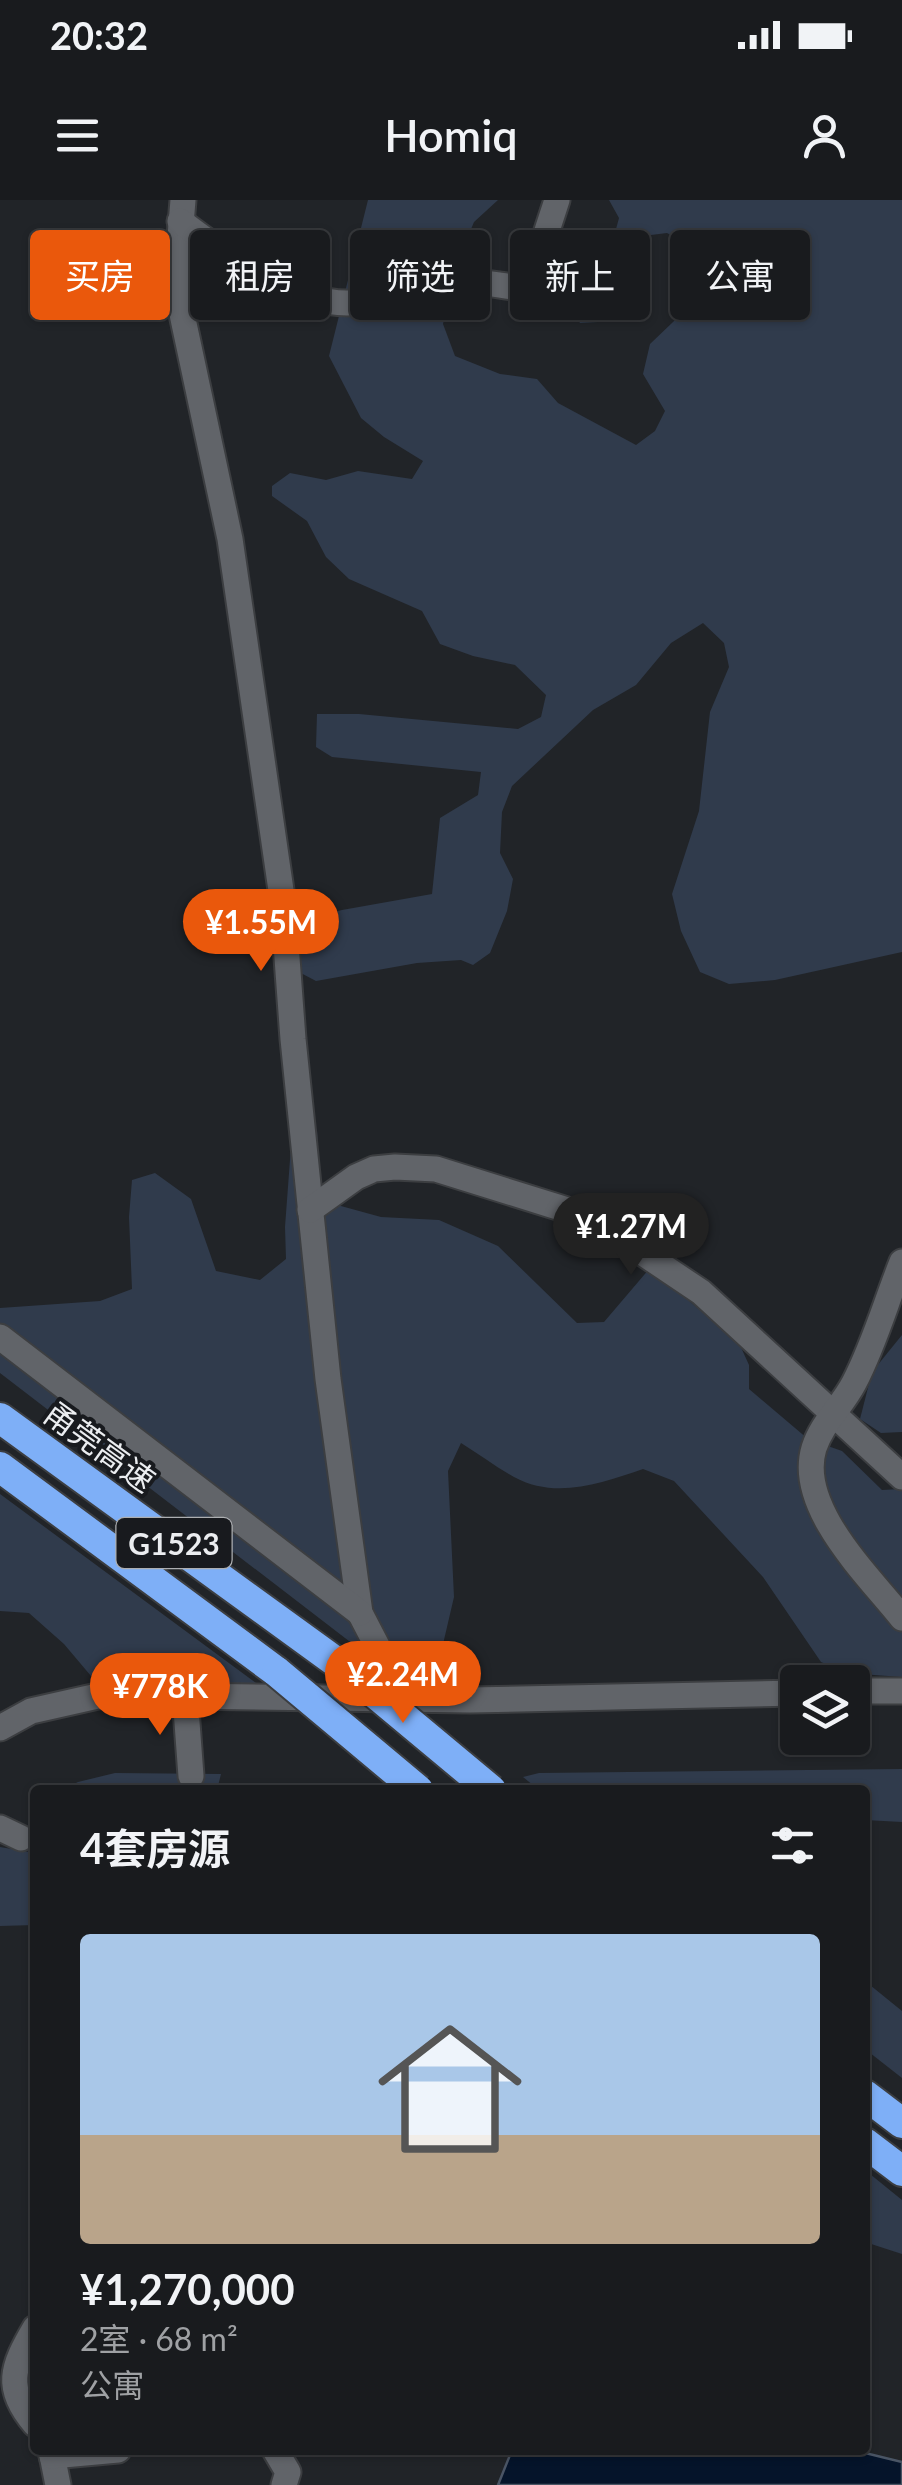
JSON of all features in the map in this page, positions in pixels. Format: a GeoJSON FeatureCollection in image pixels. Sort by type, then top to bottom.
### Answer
{"type":"FeatureCollection","features":[{"type":"Feature","properties":{"kind":"highway","name":"甬莞高速"},"geometry":{"type":"LineString","coordinates":[[0,1418],[347,1670],[484,1785]]}},
{"type":"Feature","properties":{"kind":"highway","name":"G1523"},"geometry":{"type":"LineString","coordinates":[[0,1467],[277,1672],[412,1785]]}},
{"type":"Feature","properties":{"kind":"highway"},"geometry":{"type":"LineString","coordinates":[[870,2099],[902,2123]]}},
{"type":"Feature","properties":{"kind":"highway"},"geometry":{"type":"LineString","coordinates":[[870,2147],[902,2171]]}},
{"type":"Feature","properties":{"kind":"street"},"geometry":{"type":"LineString","coordinates":[[182,210],[228,258],[283,287],[310,298],[361,302],[421,280],[529,286],[557,200]]}},
{"type":"Feature","properties":{"kind":"street"},"geometry":{"type":"LineString","coordinates":[[182,210],[176,286],[230,539],[283,904],[328,1379],[360,1613],[388,1668],[432,1700]]}},
{"type":"Feature","properties":{"kind":"street"},"geometry":{"type":"LineString","coordinates":[[310,1210],[356,1177],[374,1169],[395,1167],[436,1169],[564,1209],[613,1232],[700,1292],[902,1477]]}},
{"type":"Feature","properties":{"kind":"street"},"geometry":{"type":"LineString","coordinates":[[902,1262],[864,1362],[852,1387],[822,1429],[810,1471],[828,1523],[902,1618]]}},
{"type":"Feature","properties":{"kind":"street"},"geometry":{"type":"LineString","coordinates":[[0,1336],[360,1613]]}},
{"type":"Feature","properties":{"kind":"street"},"geometry":{"type":"LineString","coordinates":[[891,1691],[902,1707]]}},
{"type":"Feature","properties":{"kind":"street"},"geometry":{"type":"LineString","coordinates":[[0,1728],[31,1712],[102,1695],[432,1700],[780,1692]]}},
{"type":"Feature","properties":{"kind":"street"},"geometry":{"type":"LineString","coordinates":[[185,1696],[191,1776]]}},
{"type":"Feature","properties":{"kind":"street"},"geometry":{"type":"LineString","coordinates":[[30,2336],[8,2398],[30,2419]]}},
{"type":"Feature","properties":{"kind":"street"},"geometry":{"type":"LineString","coordinates":[[51,2455],[58,2485]]}},
{"type":"Feature","properties":{"kind":"street"},"geometry":{"type":"LineString","coordinates":[[281,2455],[288,2472],[284,2485]]}},
{"type":"Feature","properties":{"kind":"shaded area"},"geometry":{"type":"Polygon","coordinates":[[[368,200],[498,200],[471,230],[360,230],[368,200]]]}},
{"type":"Feature","properties":{"kind":"shaded area"},"geometry":{"type":"Polygon","coordinates":[[[609,200],[902,200],[902,952],[775,980],[729,984],[700,972],[681,931],[672,894],[699,811],[710,712],[729,667],[724,643],[703,623],[671,643],[636,685],[593,710],[512,786],[502,812],[500,853],[513,879],[507,911],[490,953],[473,965],[461,960],[417,963],[316,981],[297,971],[293,923],[432,894],[440,818],[478,795],[481,772],[332,757],[316,747],[317,714],[359,714],[518,729],[541,717],[546,695],[515,665],[440,644],[422,611],[349,579],[326,557],[307,521],[272,496],[272,486],[290,473],[326,480],[358,471],[412,479],[423,461],[361,418],[329,356],[350,272],[350,320],[444,320],[455,356],[500,374],[537,379],[558,403],[636,445],[655,431],[665,411],[643,374],[650,344],[675,320],[810,320],[810,230],[670,230],[670,235],[650,237],[650,230],[616,230],[619,218],[609,200]]]}},
{"type":"Feature","properties":{"kind":"shaded area"},"geometry":{"type":"Polygon","coordinates":[[[294,1106],[317,1130],[320,1181],[330,1203],[381,1217],[439,1220],[498,1246],[577,1323],[604,1322],[650,1268],[739,1343],[749,1365],[749,1389],[808,1439],[842,1451],[882,1490],[902,1489],[902,1677],[870,1675],[870,1665],[821,1662],[763,1577],[674,1481],[643,1469],[579,1487],[546,1487],[514,1477],[461,1443],[448,1471],[454,1597],[440,1657],[409,1666],[389,1662],[358,1648],[0,1373],[0,1308],[100,1301],[132,1289],[132,1180],[155,1173],[191,1199],[216,1271],[260,1280],[286,1259],[294,1106]]]}},
{"type":"Feature","properties":{"kind":"shaded area"},"geometry":{"type":"Polygon","coordinates":[[[902,1335],[902,1432],[881,1433],[860,1419],[872,1372],[902,1335]]]}},
{"type":"Feature","properties":{"kind":"shaded area"},"geometry":{"type":"Polygon","coordinates":[[[0,1494],[256,1683],[228,1684],[172,1675],[91,1676],[64,1644],[29,1613],[0,1611],[0,1494]]]}},
{"type":"Feature","properties":{"kind":"shaded area"},"geometry":{"type":"Polygon","coordinates":[[[902,1769],[902,1822],[870,1820],[870,1785],[533,1785],[523,1777],[539,1773],[902,1769]]]}},
{"type":"Feature","properties":{"kind":"shaded area"},"geometry":{"type":"Polygon","coordinates":[[[115,1773],[221,1774],[218,1785],[72,1785],[115,1773]]]}},
{"type":"Feature","properties":{"kind":"shaded area"},"geometry":{"type":"Polygon","coordinates":[[[0,1847],[30,1852],[30,1925],[0,1926],[0,1847]]]}},
{"type":"Feature","properties":{"kind":"shaded area"},"geometry":{"type":"Polygon","coordinates":[[[870,1985],[902,2011],[902,2078],[870,2053],[870,1985]]]}},
{"type":"Feature","properties":{"kind":"shaded area"},"geometry":{"type":"Polygon","coordinates":[[[870,2174],[902,2200],[902,2254],[870,2244],[870,2174]]]}},
{"type":"Feature","properties":{"kind":"shaded area"},"geometry":{"type":"Polygon","coordinates":[[[870,2454],[902,2462],[902,2485],[498,2485],[510,2455],[870,2454]]]}}]}
